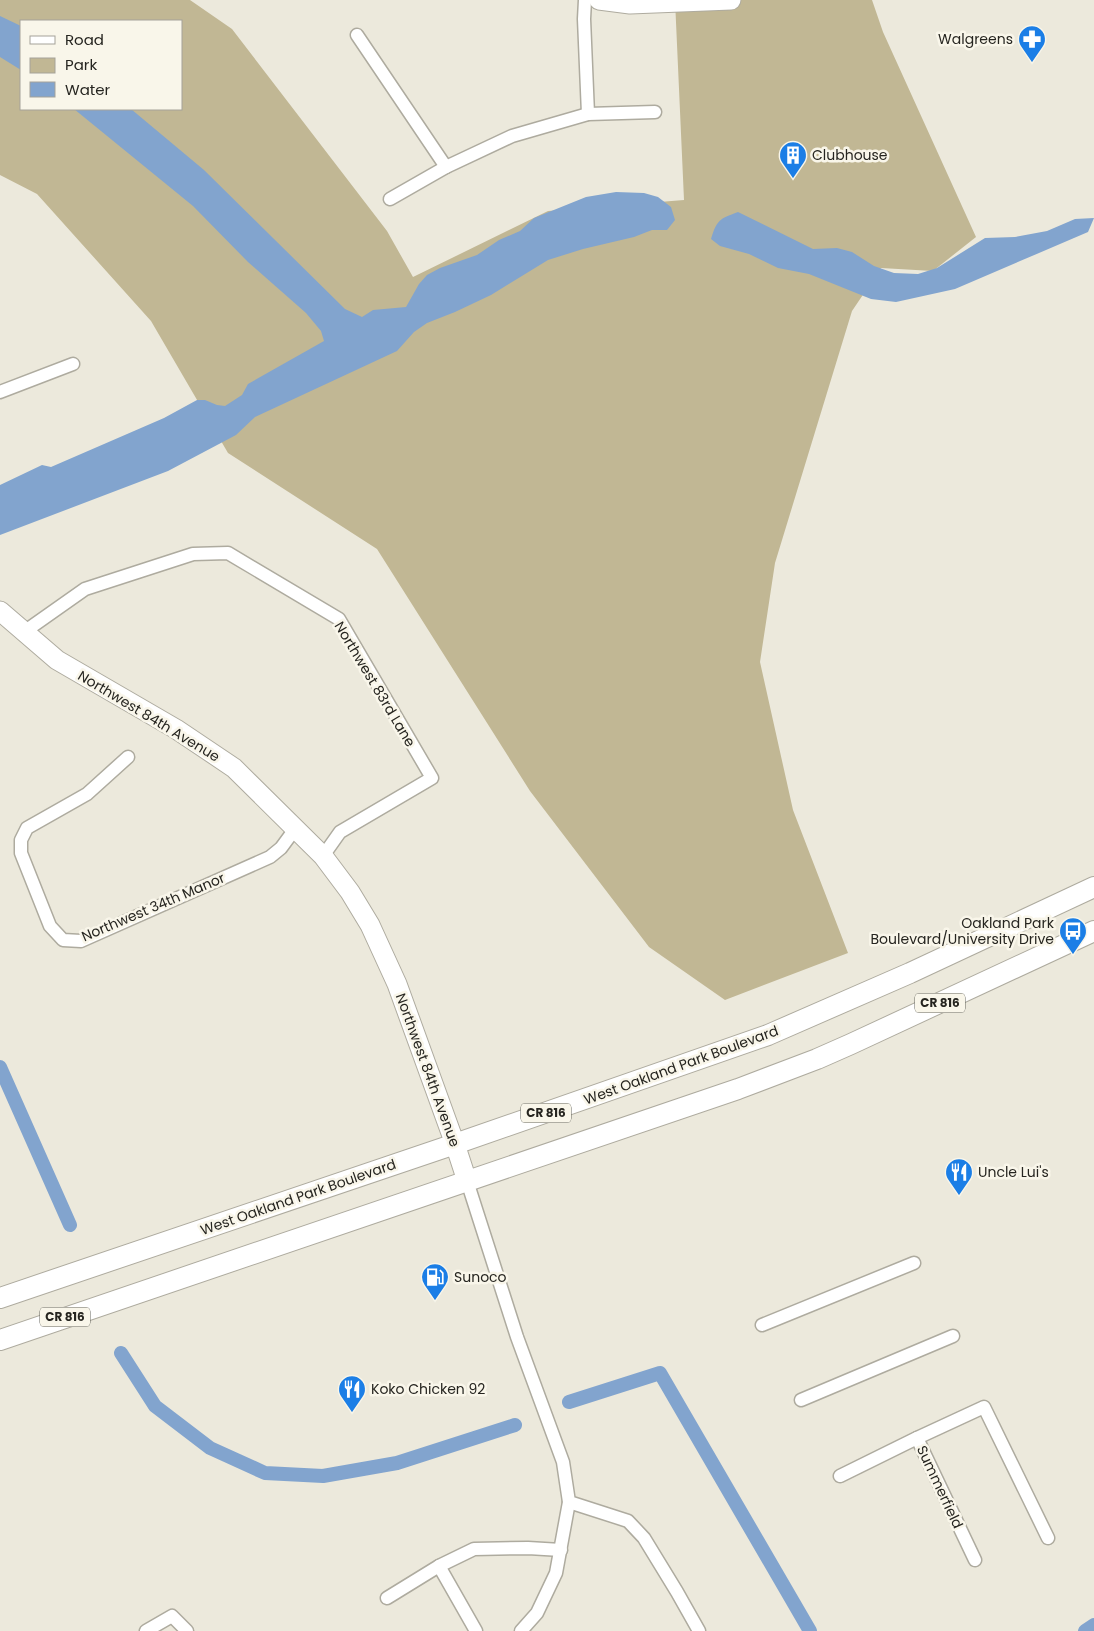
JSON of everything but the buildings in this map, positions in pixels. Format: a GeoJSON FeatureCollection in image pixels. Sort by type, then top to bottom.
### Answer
{"type":"FeatureCollection","features":[{"type":"Feature","properties":{"kind":"main road","name":"West Oakland Park Boulevard"},"geometry":{"type":"LineString","coordinates":[[0,1298],[455,1144],[768,1035],[892,981],[1094,887]]}},
{"type":"Feature","properties":{"kind":"main road","name":"CR 816"},"geometry":{"type":"LineString","coordinates":[[0,1340],[738,1089],[817,1059],[903,1021],[1094,931]]}},
{"type":"Feature","properties":{"kind":"street"},"geometry":{"type":"LineString","coordinates":[[585,0],[588,114]]}},
{"type":"Feature","properties":{"kind":"street"},"geometry":{"type":"LineString","coordinates":[[599,0],[630,4],[731,0]]}},
{"type":"Feature","properties":{"kind":"street"},"geometry":{"type":"LineString","coordinates":[[358,35],[446,167]]}},
{"type":"Feature","properties":{"kind":"street"},"geometry":{"type":"LineString","coordinates":[[390,199],[446,167],[512,136],[588,114],[655,112]]}},
{"type":"Feature","properties":{"kind":"street"},"geometry":{"type":"LineString","coordinates":[[0,392],[73,364]]}},
{"type":"Feature","properties":{"kind":"street","name":"Northwest 83rd Lane"},"geometry":{"type":"LineString","coordinates":[[24,632],[85,589],[193,554],[228,552],[338,619],[432,778],[340,832],[323,856]]}},
{"type":"Feature","properties":{"kind":"street","name":"Northwest 84th Avenue"},"geometry":{"type":"LineString","coordinates":[[0,610],[57,660],[176,729],[234,768],[323,856],[350,892],[370,925],[397,984],[455,1144],[517,1337],[564,1462],[569,1502],[556,1573],[537,1613],[521,1631]]}},
{"type":"Feature","properties":{"kind":"street","name":"Northwest 34th Manor"},"geometry":{"type":"LineString","coordinates":[[128,757],[86,794],[27,828],[21,840],[21,854],[50,926],[63,940],[81,941],[270,857],[281,848],[295,829]]}},
{"type":"Feature","properties":{"kind":"street"},"geometry":{"type":"LineString","coordinates":[[762,1325],[914,1263]]}},
{"type":"Feature","properties":{"kind":"street"},"geometry":{"type":"LineString","coordinates":[[801,1400],[953,1336]]}},
{"type":"Feature","properties":{"kind":"street"},"geometry":{"type":"LineString","coordinates":[[917,1438],[984,1407],[1048,1538]]}},
{"type":"Feature","properties":{"kind":"street","name":"Summerfield"},"geometry":{"type":"LineString","coordinates":[[840,1476],[917,1438],[975,1560]]}},
{"type":"Feature","properties":{"kind":"street"},"geometry":{"type":"LineString","coordinates":[[569,1502],[628,1522],[644,1538],[678,1592],[699,1631]]}},
{"type":"Feature","properties":{"kind":"street"},"geometry":{"type":"LineString","coordinates":[[386,1598],[439,1566],[474,1549],[528,1548],[561,1550]]}},
{"type":"Feature","properties":{"kind":"street"},"geometry":{"type":"LineString","coordinates":[[439,1566],[476,1631]]}},
{"type":"Feature","properties":{"kind":"street"},"geometry":{"type":"LineString","coordinates":[[146,1631],[172,1616],[187,1631]]}},
{"type":"Feature","properties":{"kind":"green space"},"geometry":{"type":"Polygon","coordinates":[[[0,0],[190,0],[232,29],[387,231],[413,277],[548,211],[684,200],[675,0],[872,0],[883,32],[976,237],[933,271],[881,268],[852,311],[775,563],[760,662],[793,810],[848,953],[725,1000],[649,947],[530,791],[377,549],[228,453],[151,321],[37,194],[0,175],[0,0]]]}},
{"type":"Feature","properties":{"kind":"water"},"geometry":{"type":"Polygon","coordinates":[[[0,16],[20,26],[20,69],[0,57],[0,16]]]}},
{"type":"Feature","properties":{"kind":"water"},"geometry":{"type":"Polygon","coordinates":[[[75,110],[132,110],[204,170],[345,309],[362,317],[373,310],[406,307],[419,284],[427,275],[440,268],[477,255],[499,240],[520,231],[534,218],[586,197],[616,192],[644,193],[658,197],[671,207],[675,220],[667,230],[652,230],[634,237],[583,249],[548,260],[491,295],[427,323],[414,332],[397,351],[255,417],[236,435],[168,471],[0,535],[0,485],[42,465],[51,467],[164,418],[197,400],[205,400],[225,406],[242,395],[248,384],[324,341],[321,331],[306,313],[248,262],[193,206],[75,110]]]}},
{"type":"Feature","properties":{"kind":"water"},"geometry":{"type":"Polygon","coordinates":[[[738,212],[813,249],[837,248],[852,252],[874,266],[894,273],[918,274],[937,268],[985,238],[1015,237],[1047,231],[1075,219],[1094,218],[1088,232],[955,289],[896,302],[871,299],[809,274],[778,268],[749,254],[720,246],[711,239],[717,224],[727,216],[738,212]]]}},
{"type":"Feature","properties":{"kind":"waterway"},"geometry":{"type":"LineString","coordinates":[[0,1067],[70,1225]]}},
{"type":"Feature","properties":{"kind":"waterway"},"geometry":{"type":"LineString","coordinates":[[121,1353],[155,1406],[210,1448],[265,1473],[323,1476],[397,1463],[515,1425]]}},
{"type":"Feature","properties":{"kind":"waterway"},"geometry":{"type":"LineString","coordinates":[[569,1402],[660,1373],[810,1631]]}},
{"type":"Feature","properties":{"kind":"waterway"},"geometry":{"type":"LineString","coordinates":[[1085,1631],[1094,1625]]}},
{"type":"Feature","properties":{"kind":"place","name":"Walgreens"},"geometry":{"type":"Point","coordinates":[1032,63]}},
{"type":"Feature","properties":{"kind":"place","name":"Clubhouse"},"geometry":{"type":"Point","coordinates":[793,179]}},
{"type":"Feature","properties":{"kind":"place","name":"Oakland Park Boulevard/University Drive"},"geometry":{"type":"Point","coordinates":[1073,955]}},
{"type":"Feature","properties":{"kind":"place","name":"Uncle Lui's"},"geometry":{"type":"Point","coordinates":[959,1196]}},
{"type":"Feature","properties":{"kind":"place","name":"Sunoco"},"geometry":{"type":"Point","coordinates":[435,1301]}},
{"type":"Feature","properties":{"kind":"place","name":"Koko Chicken 92"},"geometry":{"type":"Point","coordinates":[352,1413]}}]}
